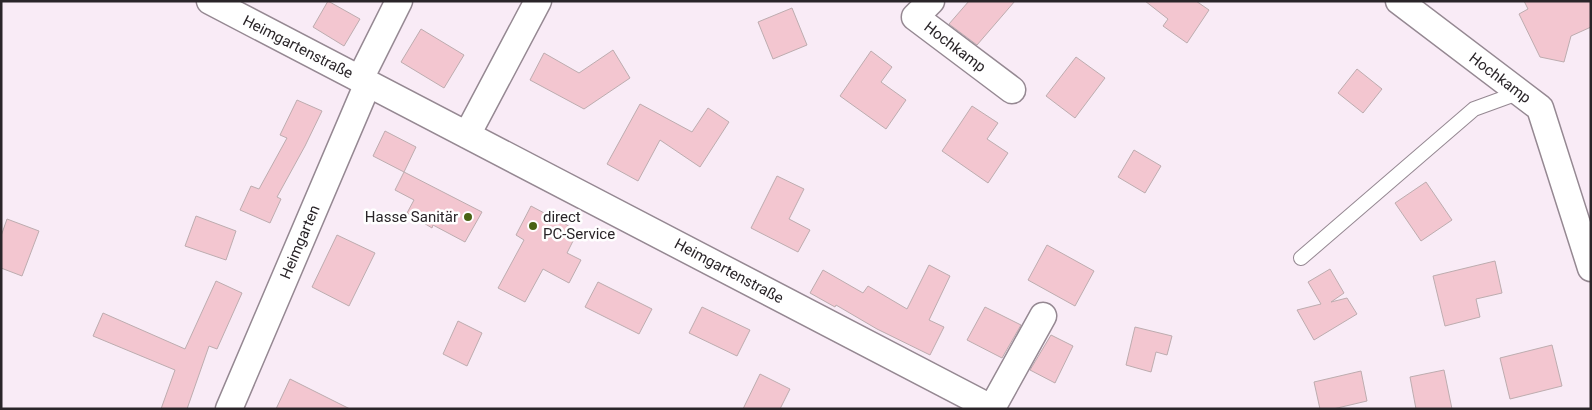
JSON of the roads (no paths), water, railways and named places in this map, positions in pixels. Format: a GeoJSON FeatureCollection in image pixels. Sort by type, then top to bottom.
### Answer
{"type":"FeatureCollection","features":[{"type":"Feature","properties":{"kind":"street","name":"Heimgartenstraße"},"geometry":{"type":"LineString","coordinates":[[210,1],[992,408],[1043,316]]}},
{"type":"Feature","properties":{"kind":"street","name":"Heimgartenstraße"},"geometry":{"type":"LineString","coordinates":[[364,81],[400,1]]}},
{"type":"Feature","properties":{"kind":"street"},"geometry":{"type":"LineString","coordinates":[[467,135],[538,1]]}},
{"type":"Feature","properties":{"kind":"street","name":"Hochkamp"},"geometry":{"type":"LineString","coordinates":[[931,1],[915,17],[1012,90]]}},
{"type":"Feature","properties":{"kind":"street","name":"Hochkamp"},"geometry":{"type":"LineString","coordinates":[[1399,1],[1540,108],[1591,268]]}},
{"type":"Feature","properties":{"kind":"street","name":"Heimgarten"},"geometry":{"type":"LineString","coordinates":[[236,406],[364,81]]}},
{"type":"Feature","properties":{"kind":"lane"},"geometry":{"type":"LineString","coordinates":[[1301,258],[1474,109],[1518,93]]}},
{"type":"Feature","properties":{"kind":"place","name":"Hasse Sanitär"},"geometry":{"type":"Point","coordinates":[468,217]}},
{"type":"Feature","properties":{"kind":"place","name":"direct PC-Service"},"geometry":{"type":"Point","coordinates":[533,226]}}]}
